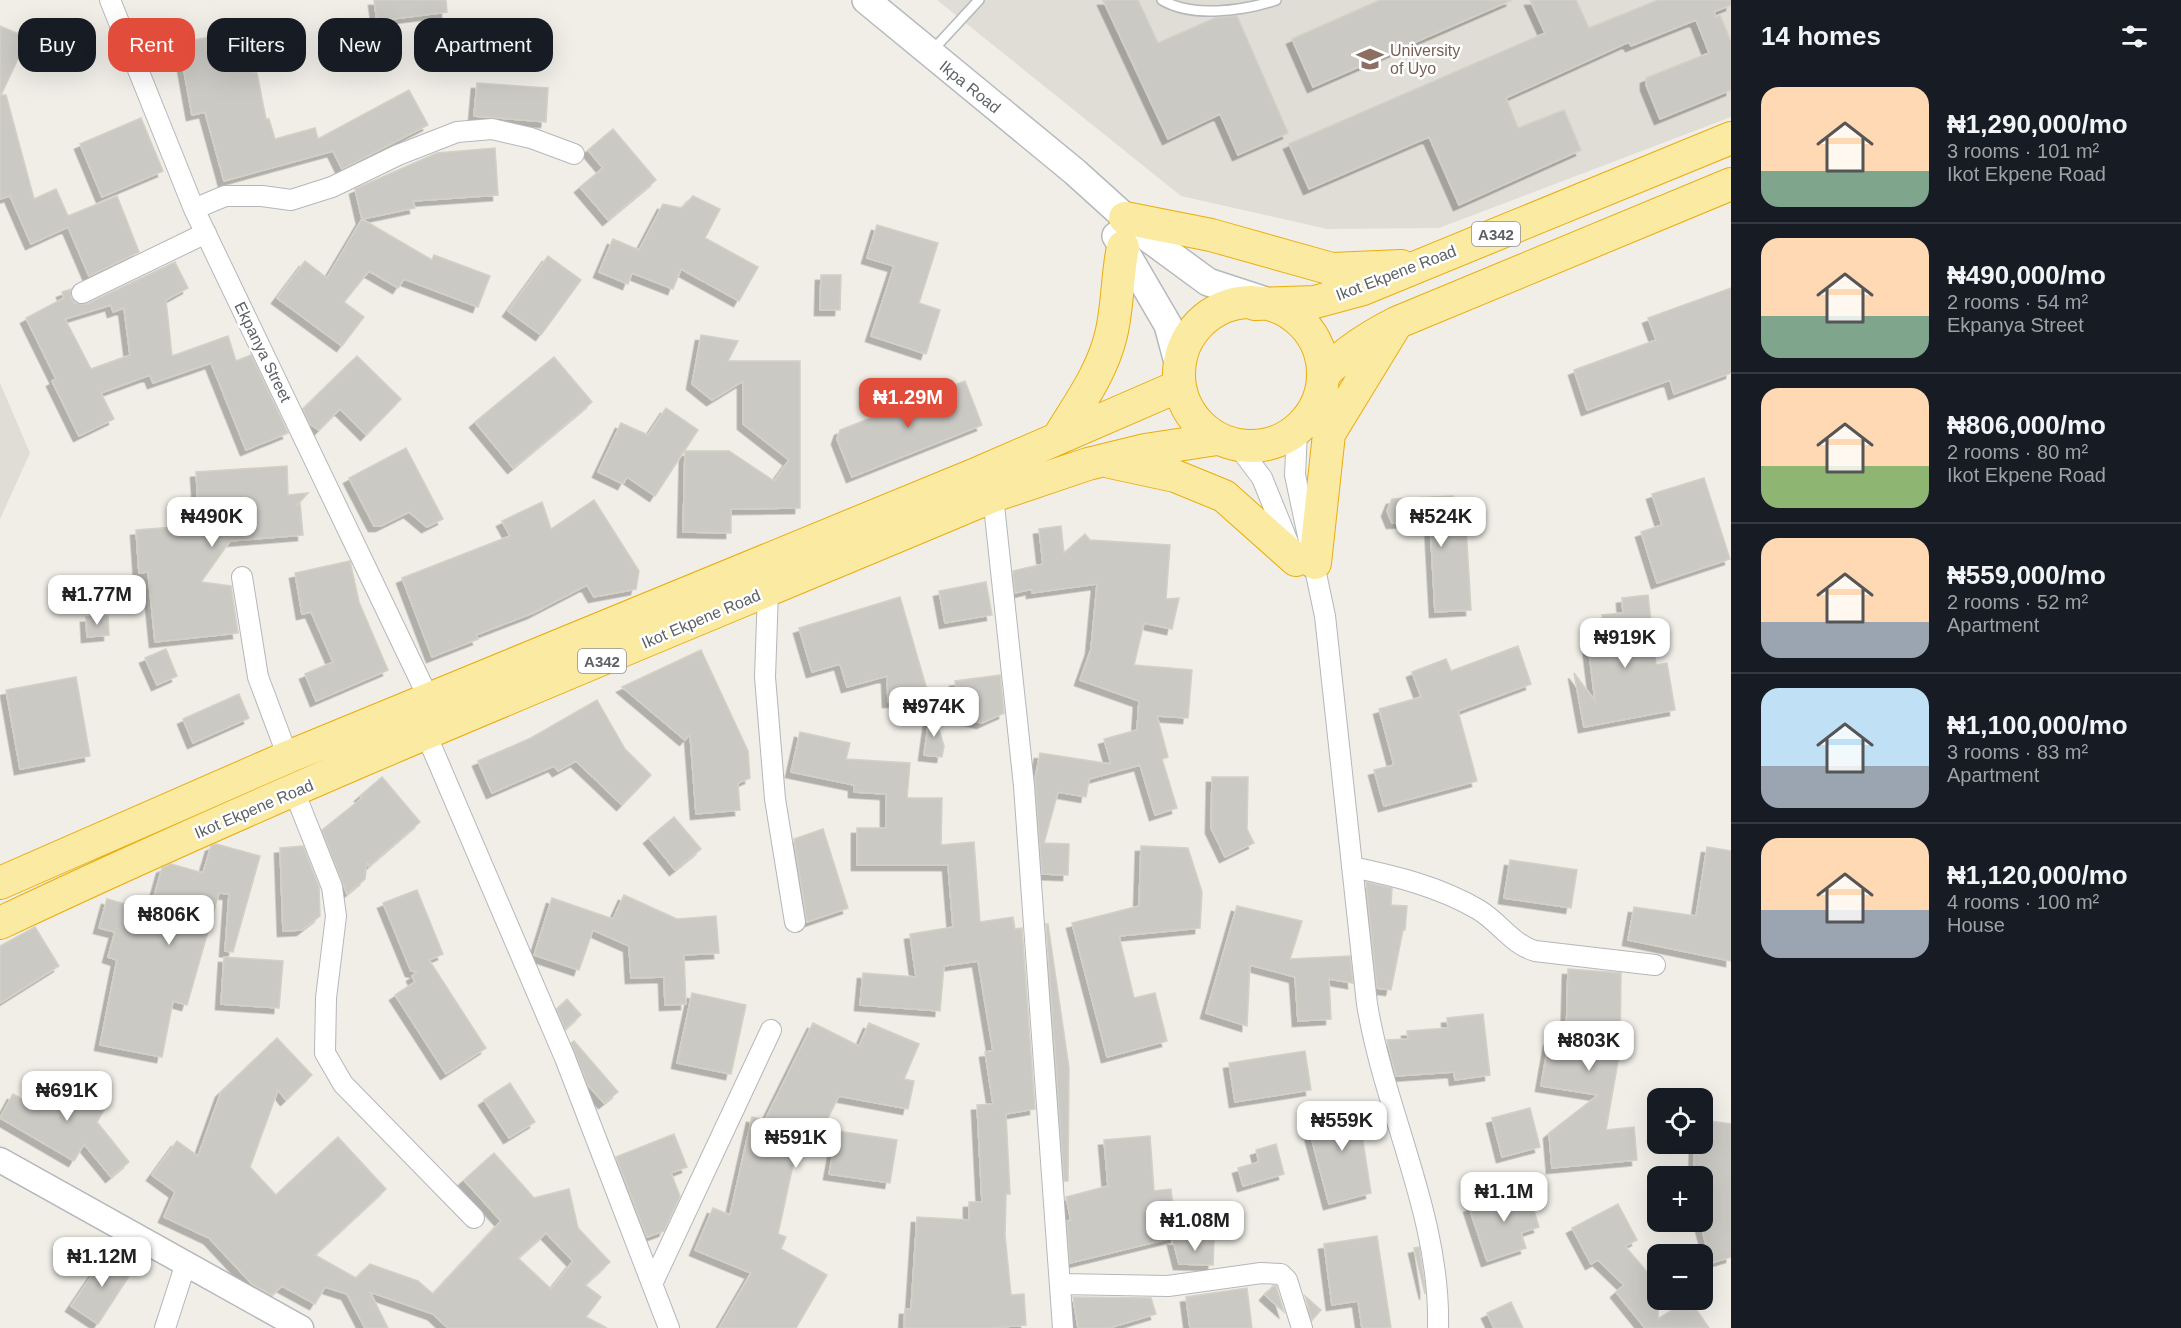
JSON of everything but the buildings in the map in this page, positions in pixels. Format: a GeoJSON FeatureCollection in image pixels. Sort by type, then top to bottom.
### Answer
{"type":"FeatureCollection","features":[{"type":"Feature","properties":{"kind":"highway","name":"Ikot Ekpene Road"},"geometry":{"type":"LineString","coordinates":[[1261,303],[1315,302],[1363,289],[1731,138]]}},
{"type":"Feature","properties":{"kind":"highway","name":"A342"},"geometry":{"type":"LineString","coordinates":[[1325,373],[1363,341],[1396,323],[1731,184]]}},
{"type":"Feature","properties":{"kind":"highway"},"geometry":{"type":"LineString","coordinates":[[1058,438],[1096,377],[1112,334],[1117,274],[1124,232],[1211,235],[1332,269],[1420,266]]}},
{"type":"Feature","properties":{"kind":"highway","name":"A342"},"geometry":{"type":"LineString","coordinates":[[1179,376],[1184,346],[1194,328],[1208,314],[1226,305],[1246,300],[1261,303],[1301,320],[1314,335],[1322,353],[1325,373],[1322,395],[1312,415],[1297,431],[1261,446],[1228,442]]}},
{"type":"Feature","properties":{"kind":"highway"},"geometry":{"type":"LineString","coordinates":[[1103,460],[1175,476],[1224,496],[1305,562],[1329,434],[1396,323]]}},
{"type":"Feature","properties":{"kind":"highway","name":"Ikot Ekpene Road"},"geometry":{"type":"LineString","coordinates":[[0,883],[288,757],[1058,438],[1179,376]]}},
{"type":"Feature","properties":{"kind":"highway"},"geometry":{"type":"LineString","coordinates":[[1179,376],[1186,407],[1199,425],[1228,442]]}},
{"type":"Feature","properties":{"kind":"highway","name":"Ikot Ekpene Road"},"geometry":{"type":"LineString","coordinates":[[0,923],[107,872],[426,734],[993,496],[1103,460],[1145,450],[1228,442]]}},
{"type":"Feature","properties":{"kind":"highway"},"geometry":{"type":"LineString","coordinates":[[95,843],[107,872]]}},
{"type":"Feature","properties":{"kind":"main road","name":"Ikpa Road"},"geometry":{"type":"LineString","coordinates":[[866,0],[1075,172],[1124,232],[1148,238],[1208,282],[1261,303]]}},
{"type":"Feature","properties":{"kind":"main road"},"geometry":{"type":"LineString","coordinates":[[1124,232],[1168,325],[1179,376]]}},
{"type":"Feature","properties":{"kind":"street","name":"Ekpanya Street"},"geometry":{"type":"LineString","coordinates":[[110,0],[195,209],[429,699]]}},
{"type":"Feature","properties":{"kind":"street"},"geometry":{"type":"LineString","coordinates":[[195,209],[225,196],[262,196],[291,200],[332,187],[398,155],[457,132],[492,129],[531,138],[574,154]]}},
{"type":"Feature","properties":{"kind":"street"},"geometry":{"type":"LineString","coordinates":[[82,293],[207,234]]}},
{"type":"Feature","properties":{"kind":"street"},"geometry":{"type":"LineString","coordinates":[[1297,431],[1295,475],[1305,562]]}},
{"type":"Feature","properties":{"kind":"street"},"geometry":{"type":"LineString","coordinates":[[1228,442],[1262,478],[1305,562],[1325,616],[1373,1043],[1424,1213],[1435,1276],[1438,1328]]}},
{"type":"Feature","properties":{"kind":"street"},"geometry":{"type":"LineString","coordinates":[[993,496],[1024,786],[1063,1328]]}},
{"type":"Feature","properties":{"kind":"street"},"geometry":{"type":"LineString","coordinates":[[243,576],[258,677],[288,757]]}},
{"type":"Feature","properties":{"kind":"street"},"geometry":{"type":"LineString","coordinates":[[768,591],[765,677],[773,777],[795,921]]}},
{"type":"Feature","properties":{"kind":"street"},"geometry":{"type":"LineString","coordinates":[[426,734],[565,1058],[669,1328]]}},
{"type":"Feature","properties":{"kind":"street"},"geometry":{"type":"LineString","coordinates":[[294,791],[332,887],[336,916],[326,998],[325,1053],[343,1084],[474,1218]]}},
{"type":"Feature","properties":{"kind":"street"},"geometry":{"type":"LineString","coordinates":[[1352,867],[1405,878],[1480,910],[1520,946],[1535,951],[1655,965]]}},
{"type":"Feature","properties":{"kind":"street"},"geometry":{"type":"LineString","coordinates":[[653,1282],[771,1030]]}},
{"type":"Feature","properties":{"kind":"street"},"geometry":{"type":"LineString","coordinates":[[0,1160],[301,1328]]}},
{"type":"Feature","properties":{"kind":"street"},"geometry":{"type":"LineString","coordinates":[[165,1328],[186,1263]]}},
{"type":"Feature","properties":{"kind":"street"},"geometry":{"type":"LineString","coordinates":[[1061,1284],[1168,1286],[1261,1273],[1281,1274],[1287,1280],[1302,1328]]}},
{"type":"Feature","properties":{"kind":"lane"},"geometry":{"type":"LineString","coordinates":[[930,54],[979,0]]}},
{"type":"Feature","properties":{"kind":"lane"},"geometry":{"type":"LineString","coordinates":[[1162,0],[1174,7],[1212,10],[1260,6],[1276,0]]}},
{"type":"Feature","properties":{"kind":"shaded area","name":"University of Uyo"},"geometry":{"type":"Polygon","coordinates":[[[937,0],[1731,0],[1731,117],[1439,228],[1327,229],[1181,196],[937,0]]]}},
{"type":"Feature","properties":{"kind":"shaded area"},"geometry":{"type":"Polygon","coordinates":[[[0,383],[30,453],[0,519],[0,383]]]}},
{"type":"Feature","properties":{"kind":"place","name":"University of Uyo"},"geometry":{"type":"Point","coordinates":[1370,59]}}]}
